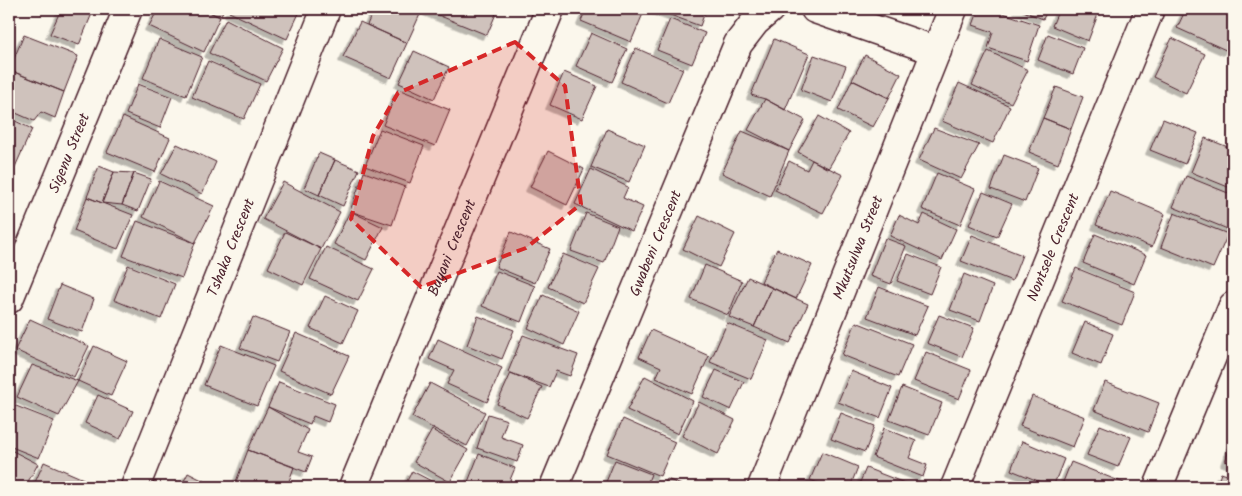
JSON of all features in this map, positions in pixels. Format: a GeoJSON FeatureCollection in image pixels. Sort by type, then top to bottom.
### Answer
{"type":"FeatureCollection","features":[{"type":"Feature","properties":{"kind":"street","name":"Sigenu Street"},"geometry":{"type":"LineString","coordinates":[[9,299],[128,9]]}},
{"type":"Feature","properties":{"kind":"street","name":"Tshaka Crescent"},"geometry":{"type":"LineString","coordinates":[[135,487],[326,9]]}},
{"type":"Feature","properties":{"kind":"street","name":"Buyani Crescent"},"geometry":{"type":"LineString","coordinates":[[353,487],[550,9]]}},
{"type":"Feature","properties":{"kind":"street","name":"Gwabeni Crescent"},"geometry":{"type":"LineString","coordinates":[[554,487],[738,44],[755,22],[770,9]]}},
{"type":"Feature","properties":{"kind":"street"},"geometry":{"type":"LineString","coordinates":[[815,9],[937,51]]}},
{"type":"Feature","properties":{"kind":"street","name":"Mkutsulwa Street"},"geometry":{"type":"LineString","coordinates":[[762,487],[954,9]]}},
{"type":"Feature","properties":{"kind":"street","name":"Nontsele Crescent"},"geometry":{"type":"LineString","coordinates":[[955,487],[1150,9]]}},
{"type":"Feature","properties":{"kind":"street"},"geometry":{"type":"LineString","coordinates":[[1158,487],[1233,306]]}},
{"type":"Feature","properties":{"kind":"highlighted area"},"geometry":{"type":"Polygon","coordinates":[[[515,42],[565,86],[581,204],[526,248],[421,287],[351,219],[373,136],[398,93],[515,42]]]}},
{"type":"Feature","properties":{"kind":"building"},"geometry":{"type":"Polygon","coordinates":[[[61,9],[87,9],[93,11],[79,45],[50,34],[61,9]]]}},
{"type":"Feature","properties":{"kind":"building"},"geometry":{"type":"Polygon","coordinates":[[[158,9],[203,9],[220,17],[204,52],[149,26],[158,9]]]}},
{"type":"Feature","properties":{"kind":"building"},"geometry":{"type":"Polygon","coordinates":[[[203,9],[224,9],[220,17],[203,9]]]}},
{"type":"Feature","properties":{"kind":"building"},"geometry":{"type":"Polygon","coordinates":[[[230,9],[301,9],[287,39],[229,12],[230,9]]]}},
{"type":"Feature","properties":{"kind":"building"},"geometry":{"type":"Polygon","coordinates":[[[374,9],[422,10],[407,43],[367,25],[374,9]]]}},
{"type":"Feature","properties":{"kind":"building"},"geometry":{"type":"Polygon","coordinates":[[[429,9],[498,9],[487,35],[428,11],[429,9]]]}},
{"type":"Feature","properties":{"kind":"building"},"geometry":{"type":"Polygon","coordinates":[[[586,9],[645,9],[631,42],[581,21],[586,9]]]}},
{"type":"Feature","properties":{"kind":"building"},"geometry":{"type":"Polygon","coordinates":[[[654,9],[706,9],[700,26],[654,9]]]}},
{"type":"Feature","properties":{"kind":"building"},"geometry":{"type":"Polygon","coordinates":[[[979,9],[991,9],[1039,25],[1027,61],[988,48],[993,32],[973,25],[979,9]]]}},
{"type":"Feature","properties":{"kind":"building"},"geometry":{"type":"Polygon","coordinates":[[[1018,9],[1048,9],[1043,19],[1018,9]]]}},
{"type":"Feature","properties":{"kind":"building"},"geometry":{"type":"Polygon","coordinates":[[[1059,9],[1100,9],[1088,41],[1052,26],[1059,9]]]}},
{"type":"Feature","properties":{"kind":"building"},"geometry":{"type":"Polygon","coordinates":[[[1186,9],[1233,9],[1233,40],[1228,51],[1177,28],[1186,9]]]}},
{"type":"Feature","properties":{"kind":"building"},"geometry":{"type":"Polygon","coordinates":[[[226,19],[283,48],[266,81],[209,53],[226,19]]]}},
{"type":"Feature","properties":{"kind":"building"},"geometry":{"type":"Polygon","coordinates":[[[670,19],[705,33],[692,64],[657,50],[670,19]]]}},
{"type":"Feature","properties":{"kind":"building"},"geometry":{"type":"Polygon","coordinates":[[[360,22],[407,43],[391,78],[343,57],[360,22]]]}},
{"type":"Feature","properties":{"kind":"building"},"geometry":{"type":"Polygon","coordinates":[[[591,33],[627,49],[612,82],[576,66],[591,33]]]}},
{"type":"Feature","properties":{"kind":"building"},"geometry":{"type":"Polygon","coordinates":[[[1048,34],[1083,48],[1073,74],[1038,60],[1048,34]]]}},
{"type":"Feature","properties":{"kind":"building"},"geometry":{"type":"Polygon","coordinates":[[[24,35],[78,56],[64,92],[9,70],[24,35]]]}},
{"type":"Feature","properties":{"kind":"building"},"geometry":{"type":"Polygon","coordinates":[[[1172,38],[1205,54],[1186,93],[1153,77],[1172,38]]]}},
{"type":"Feature","properties":{"kind":"building"},"geometry":{"type":"Polygon","coordinates":[[[159,39],[202,57],[186,96],[143,78],[159,39]]]}},
{"type":"Feature","properties":{"kind":"building"},"geometry":{"type":"Polygon","coordinates":[[[774,39],[809,54],[785,110],[765,99],[751,95],[774,39]]]}},
{"type":"Feature","properties":{"kind":"building"},"geometry":{"type":"Polygon","coordinates":[[[636,48],[683,69],[668,103],[621,82],[636,48]]]}},
{"type":"Feature","properties":{"kind":"building"},"geometry":{"type":"Polygon","coordinates":[[[414,51],[449,67],[434,99],[399,83],[414,51]]]}},
{"type":"Feature","properties":{"kind":"building"},"geometry":{"type":"Polygon","coordinates":[[[988,51],[1028,70],[1011,103],[972,85],[988,51]]]}},
{"type":"Feature","properties":{"kind":"building"},"geometry":{"type":"Polygon","coordinates":[[[814,55],[846,66],[832,102],[801,90],[814,55]]]}},
{"type":"Feature","properties":{"kind":"building"},"geometry":{"type":"Polygon","coordinates":[[[865,55],[901,74],[889,98],[852,80],[865,55]]]}},
{"type":"Feature","properties":{"kind":"building"},"geometry":{"type":"Polygon","coordinates":[[[208,61],[260,84],[244,119],[192,97],[208,61]]]}},
{"type":"Feature","properties":{"kind":"building"},"geometry":{"type":"Polygon","coordinates":[[[9,70],[64,92],[55,118],[41,112],[34,121],[9,110],[9,70]]]}},
{"type":"Feature","properties":{"kind":"building"},"geometry":{"type":"Polygon","coordinates":[[[564,72],[597,86],[582,119],[550,105],[564,72]]]}},
{"type":"Feature","properties":{"kind":"building"},"geometry":{"type":"Polygon","coordinates":[[[852,80],[889,98],[873,127],[838,110],[852,80]]]}},
{"type":"Feature","properties":{"kind":"building"},"geometry":{"type":"Polygon","coordinates":[[[959,83],[1010,106],[993,143],[942,121],[959,83]]]}},
{"type":"Feature","properties":{"kind":"building"},"geometry":{"type":"Polygon","coordinates":[[[138,84],[172,97],[160,128],[126,114],[138,84]]]}},
{"type":"Feature","properties":{"kind":"building"},"geometry":{"type":"Polygon","coordinates":[[[1056,87],[1083,97],[1071,129],[1043,118],[1056,87]]]}},
{"type":"Feature","properties":{"kind":"building"},"geometry":{"type":"Polygon","coordinates":[[[398,89],[450,110],[435,146],[383,125],[398,89]]]}},
{"type":"Feature","properties":{"kind":"building"},"geometry":{"type":"Polygon","coordinates":[[[765,99],[805,120],[789,151],[748,130],[765,99]]]}},
{"type":"Feature","properties":{"kind":"building"},"geometry":{"type":"Polygon","coordinates":[[[819,116],[849,133],[828,169],[798,152],[819,116]]]}},
{"type":"Feature","properties":{"kind":"building"},"geometry":{"type":"Polygon","coordinates":[[[123,117],[170,138],[155,172],[107,152],[123,117]]]}},
{"type":"Feature","properties":{"kind":"building"},"geometry":{"type":"Polygon","coordinates":[[[9,118],[32,129],[15,167],[9,164],[9,118]]]}},
{"type":"Feature","properties":{"kind":"building"},"geometry":{"type":"Polygon","coordinates":[[[1043,118],[1071,129],[1058,164],[1029,152],[1043,118]]]}},
{"type":"Feature","properties":{"kind":"building"},"geometry":{"type":"Polygon","coordinates":[[[1163,119],[1198,133],[1185,164],[1150,150],[1163,119]]]}},
{"type":"Feature","properties":{"kind":"building"},"geometry":{"type":"Polygon","coordinates":[[[934,128],[979,145],[961,179],[919,160],[934,128]]]}},
{"type":"Feature","properties":{"kind":"building"},"geometry":{"type":"Polygon","coordinates":[[[380,129],[424,146],[410,183],[365,166],[380,129]]]}},
{"type":"Feature","properties":{"kind":"building"},"geometry":{"type":"Polygon","coordinates":[[[607,129],[645,145],[629,182],[591,167],[607,129]]]}},
{"type":"Feature","properties":{"kind":"building"},"geometry":{"type":"Polygon","coordinates":[[[742,131],[789,151],[770,196],[722,173],[742,131]]]}},
{"type":"Feature","properties":{"kind":"building"},"geometry":{"type":"Polygon","coordinates":[[[1205,138],[1233,149],[1233,189],[1191,172],[1205,138]]]}},
{"type":"Feature","properties":{"kind":"building"},"geometry":{"type":"Polygon","coordinates":[[[177,144],[216,162],[202,194],[161,174],[177,144]]]}},
{"type":"Feature","properties":{"kind":"building"},"geometry":{"type":"Polygon","coordinates":[[[548,151],[584,169],[567,205],[530,187],[548,151]]]}},
{"type":"Feature","properties":{"kind":"building"},"geometry":{"type":"Polygon","coordinates":[[[319,153],[335,160],[319,195],[304,188],[319,153]]]}},
{"type":"Feature","properties":{"kind":"building"},"geometry":{"type":"Polygon","coordinates":[[[1004,155],[1038,168],[1025,202],[991,189],[1004,155]]]}},
{"type":"Feature","properties":{"kind":"building"},"geometry":{"type":"Polygon","coordinates":[[[335,160],[359,170],[343,206],[319,195],[335,160]]]}},
{"type":"Feature","properties":{"kind":"building"},"geometry":{"type":"Polygon","coordinates":[[[812,160],[843,175],[823,213],[775,190],[789,161],[807,170],[812,160]]]}},
{"type":"Feature","properties":{"kind":"building"},"geometry":{"type":"Polygon","coordinates":[[[99,166],[114,172],[102,203],[87,197],[99,166]]]}},
{"type":"Feature","properties":{"kind":"building"},"geometry":{"type":"Polygon","coordinates":[[[591,169],[628,187],[623,198],[643,207],[632,231],[575,204],[591,169]]]}},
{"type":"Feature","properties":{"kind":"building"},"geometry":{"type":"Polygon","coordinates":[[[114,172],[134,173],[122,205],[102,203],[114,172]]]}},
{"type":"Feature","properties":{"kind":"building"},"geometry":{"type":"Polygon","coordinates":[[[364,172],[405,187],[392,225],[350,211],[364,172]]]}},
{"type":"Feature","properties":{"kind":"building"},"geometry":{"type":"Polygon","coordinates":[[[134,173],[151,179],[138,211],[122,205],[134,173]]]}},
{"type":"Feature","properties":{"kind":"building"},"geometry":{"type":"Polygon","coordinates":[[[937,173],[975,189],[960,225],[922,209],[937,173]]]}},
{"type":"Feature","properties":{"kind":"building"},"geometry":{"type":"Polygon","coordinates":[[[1186,176],[1233,195],[1233,222],[1230,230],[1173,207],[1186,176]]]}},
{"type":"Feature","properties":{"kind":"building"},"geometry":{"type":"Polygon","coordinates":[[[159,181],[214,206],[195,243],[143,217],[159,181]]]}},
{"type":"Feature","properties":{"kind":"building"},"geometry":{"type":"Polygon","coordinates":[[[283,182],[340,212],[321,249],[263,219],[283,182]]]}},
{"type":"Feature","properties":{"kind":"building"},"geometry":{"type":"Polygon","coordinates":[[[1110,191],[1165,214],[1152,247],[1096,225],[1110,191]]]}},
{"type":"Feature","properties":{"kind":"building"},"geometry":{"type":"Polygon","coordinates":[[[983,192],[1012,204],[997,237],[969,225],[983,192]]]}},
{"type":"Feature","properties":{"kind":"building"},"geometry":{"type":"Polygon","coordinates":[[[87,197],[133,215],[118,249],[74,231],[87,197]]]}},
{"type":"Feature","properties":{"kind":"building"},"geometry":{"type":"Polygon","coordinates":[[[350,211],[383,227],[366,260],[334,244],[350,211]]]}},
{"type":"Feature","properties":{"kind":"building"},"geometry":{"type":"Polygon","coordinates":[[[586,213],[618,226],[604,263],[571,251],[586,213]]]}},
{"type":"Feature","properties":{"kind":"building"},"geometry":{"type":"Polygon","coordinates":[[[1174,213],[1228,234],[1213,268],[1161,247],[1174,213]]]}},
{"type":"Feature","properties":{"kind":"building"},"geometry":{"type":"Polygon","coordinates":[[[924,214],[956,229],[942,260],[890,236],[899,215],[919,225],[924,214]]]}},
{"type":"Feature","properties":{"kind":"building"},"geometry":{"type":"Polygon","coordinates":[[[699,216],[735,234],[719,267],[683,249],[699,216]]]}},
{"type":"Feature","properties":{"kind":"building"},"geometry":{"type":"Polygon","coordinates":[[[137,221],[195,243],[182,278],[123,256],[137,221]]]}},
{"type":"Feature","properties":{"kind":"building"},"geometry":{"type":"Polygon","coordinates":[[[285,232],[321,249],[303,285],[268,268],[285,232]]]}},
{"type":"Feature","properties":{"kind":"building"},"geometry":{"type":"Polygon","coordinates":[[[511,232],[550,249],[535,283],[496,267],[511,232]]]}},
{"type":"Feature","properties":{"kind":"building"},"geometry":{"type":"Polygon","coordinates":[[[1095,234],[1146,255],[1134,284],[1083,263],[1095,234]]]}},
{"type":"Feature","properties":{"kind":"building"},"geometry":{"type":"Polygon","coordinates":[[[972,235],[1022,255],[1012,281],[961,261],[972,235]]]}},
{"type":"Feature","properties":{"kind":"building"},"geometry":{"type":"Polygon","coordinates":[[[885,238],[906,246],[891,284],[870,276],[885,238]]]}},
{"type":"Feature","properties":{"kind":"building"},"geometry":{"type":"Polygon","coordinates":[[[326,247],[374,269],[358,301],[310,279],[326,247]]]}},
{"type":"Feature","properties":{"kind":"building"},"geometry":{"type":"Polygon","coordinates":[[[777,249],[812,265],[796,299],[761,282],[777,249]]]}},
{"type":"Feature","properties":{"kind":"building"},"geometry":{"type":"Polygon","coordinates":[[[563,254],[599,269],[583,303],[548,287],[563,254]]]}},
{"type":"Feature","properties":{"kind":"building"},"geometry":{"type":"Polygon","coordinates":[[[908,254],[941,267],[930,294],[897,281],[908,254]]]}},
{"type":"Feature","properties":{"kind":"building"},"geometry":{"type":"Polygon","coordinates":[[[128,265],[175,284],[161,319],[114,300],[128,265]]]}},
{"type":"Feature","properties":{"kind":"building"},"geometry":{"type":"Polygon","coordinates":[[[705,265],[742,281],[728,315],[691,299],[705,265]]]}},
{"type":"Feature","properties":{"kind":"building"},"geometry":{"type":"Polygon","coordinates":[[[1076,268],[1135,292],[1122,325],[1062,301],[1076,268]]]}},
{"type":"Feature","properties":{"kind":"building"},"geometry":{"type":"Polygon","coordinates":[[[497,271],[535,286],[521,322],[482,306],[497,271]]]}},
{"type":"Feature","properties":{"kind":"building"},"geometry":{"type":"Polygon","coordinates":[[[964,274],[993,286],[980,321],[950,310],[964,274]]]}},
{"type":"Feature","properties":{"kind":"building"},"geometry":{"type":"Polygon","coordinates":[[[748,277],[772,288],[754,327],[729,317],[748,277]]]}},
{"type":"Feature","properties":{"kind":"building"},"geometry":{"type":"Polygon","coordinates":[[[60,285],[94,299],[82,332],[47,319],[60,285]]]}},
{"type":"Feature","properties":{"kind":"building"},"geometry":{"type":"Polygon","coordinates":[[[879,287],[928,306],[915,335],[867,317],[879,287]]]}},
{"type":"Feature","properties":{"kind":"building"},"geometry":{"type":"Polygon","coordinates":[[[772,288],[808,304],[790,343],[754,327],[772,288]]]}},
{"type":"Feature","properties":{"kind":"building"},"geometry":{"type":"Polygon","coordinates":[[[543,295],[579,311],[564,345],[528,328],[543,295]]]}},
{"type":"Feature","properties":{"kind":"building"},"geometry":{"type":"Polygon","coordinates":[[[325,296],[358,311],[343,343],[310,328],[325,296]]]}},
{"type":"Feature","properties":{"kind":"building"},"geometry":{"type":"Polygon","coordinates":[[[939,315],[974,328],[962,357],[927,343],[939,315]]]}},
{"type":"Feature","properties":{"kind":"building"},"geometry":{"type":"Polygon","coordinates":[[[478,316],[514,330],[502,359],[467,345],[478,316]]]}},
{"type":"Feature","properties":{"kind":"building"},"geometry":{"type":"Polygon","coordinates":[[[253,317],[290,332],[277,362],[240,348],[253,317]]]}},
{"type":"Feature","properties":{"kind":"building"},"geometry":{"type":"Polygon","coordinates":[[[30,319],[89,346],[74,377],[15,350],[30,319]]]}},
{"type":"Feature","properties":{"kind":"building"},"geometry":{"type":"Polygon","coordinates":[[[856,322],[912,344],[898,377],[842,355],[856,322]]]}},
{"type":"Feature","properties":{"kind":"building"},"geometry":{"type":"Polygon","coordinates":[[[1085,322],[1113,334],[1101,365],[1072,353],[1085,322]]]}},
{"type":"Feature","properties":{"kind":"building"},"geometry":{"type":"Polygon","coordinates":[[[727,323],[768,340],[751,379],[710,362],[727,323]]]}},
{"type":"Feature","properties":{"kind":"building"},"geometry":{"type":"Polygon","coordinates":[[[651,330],[709,356],[692,394],[656,378],[661,367],[639,357],[651,330]]]}},
{"type":"Feature","properties":{"kind":"building"},"geometry":{"type":"Polygon","coordinates":[[[296,333],[349,356],[331,394],[279,371],[296,333]]]}},
{"type":"Feature","properties":{"kind":"building"},"geometry":{"type":"Polygon","coordinates":[[[523,335],[578,355],[570,376],[556,371],[549,387],[508,372],[523,335]]]}},
{"type":"Feature","properties":{"kind":"building"},"geometry":{"type":"Polygon","coordinates":[[[438,339],[502,368],[487,402],[447,384],[454,370],[429,359],[438,339]]]}},
{"type":"Feature","properties":{"kind":"building"},"geometry":{"type":"Polygon","coordinates":[[[221,345],[274,366],[257,406],[204,385],[221,345]]]}},
{"type":"Feature","properties":{"kind":"building"},"geometry":{"type":"Polygon","coordinates":[[[94,346],[127,361],[111,396],[78,381],[94,346]]]}},
{"type":"Feature","properties":{"kind":"building"},"geometry":{"type":"Polygon","coordinates":[[[926,352],[971,370],[959,399],[914,381],[926,352]]]}},
{"type":"Feature","properties":{"kind":"building"},"geometry":{"type":"Polygon","coordinates":[[[32,365],[78,381],[59,416],[17,397],[32,365]]]}},
{"type":"Feature","properties":{"kind":"building"},"geometry":{"type":"Polygon","coordinates":[[[716,370],[744,382],[731,410],[703,397],[716,370]]]}},
{"type":"Feature","properties":{"kind":"building"},"geometry":{"type":"Polygon","coordinates":[[[851,371],[892,388],[880,418],[838,402],[851,371]]]}},
{"type":"Feature","properties":{"kind":"building"},"geometry":{"type":"Polygon","coordinates":[[[511,373],[542,387],[527,418],[497,404],[511,373]]]}},
{"type":"Feature","properties":{"kind":"building"},"geometry":{"type":"Polygon","coordinates":[[[645,376],[693,401],[678,434],[627,410],[645,376]]]}},
{"type":"Feature","properties":{"kind":"building"},"geometry":{"type":"Polygon","coordinates":[[[279,382],[335,404],[328,422],[313,416],[310,424],[268,407],[279,382]]]}},
{"type":"Feature","properties":{"kind":"building"},"geometry":{"type":"Polygon","coordinates":[[[1105,382],[1159,403],[1148,432],[1094,410],[1105,382]]]}},
{"type":"Feature","properties":{"kind":"building"},"geometry":{"type":"Polygon","coordinates":[[[430,383],[485,412],[467,446],[412,417],[430,383]]]}},
{"type":"Feature","properties":{"kind":"building"},"geometry":{"type":"Polygon","coordinates":[[[902,387],[942,403],[929,435],[889,420],[902,387]]]}},
{"type":"Feature","properties":{"kind":"building"},"geometry":{"type":"Polygon","coordinates":[[[98,395],[133,411],[120,439],[85,423],[98,395]]]}},
{"type":"Feature","properties":{"kind":"building"},"geometry":{"type":"Polygon","coordinates":[[[1032,396],[1085,417],[1073,447],[1020,426],[1032,396]]]}},
{"type":"Feature","properties":{"kind":"building"},"geometry":{"type":"Polygon","coordinates":[[[699,402],[735,420],[718,454],[682,436],[699,402]]]}},
{"type":"Feature","properties":{"kind":"building"},"geometry":{"type":"Polygon","coordinates":[[[11,404],[54,421],[39,458],[9,446],[9,410],[11,404]]]}},
{"type":"Feature","properties":{"kind":"building"},"geometry":{"type":"Polygon","coordinates":[[[268,407],[308,430],[298,452],[312,457],[306,472],[248,450],[268,407]]]}},
{"type":"Feature","properties":{"kind":"building"},"geometry":{"type":"Polygon","coordinates":[[[841,413],[875,426],[865,452],[831,439],[841,413]]]}},
{"type":"Feature","properties":{"kind":"building"},"geometry":{"type":"Polygon","coordinates":[[[488,414],[507,420],[501,437],[523,445],[517,462],[477,448],[488,414]]]}},
{"type":"Feature","properties":{"kind":"building"},"geometry":{"type":"Polygon","coordinates":[[[623,419],[675,442],[660,476],[607,454],[623,419]]]}},
{"type":"Feature","properties":{"kind":"building"},"geometry":{"type":"Polygon","coordinates":[[[1100,425],[1131,437],[1118,467],[1087,455],[1100,425]]]}},
{"type":"Feature","properties":{"kind":"building"},"geometry":{"type":"Polygon","coordinates":[[[884,428],[916,441],[909,458],[927,465],[923,477],[873,457],[884,428]]]}},
{"type":"Feature","properties":{"kind":"building"},"geometry":{"type":"Polygon","coordinates":[[[432,430],[468,450],[450,482],[414,462],[432,430]]]}},
{"type":"Feature","properties":{"kind":"building"},"geometry":{"type":"Polygon","coordinates":[[[1233,439],[1233,464],[1225,461],[1233,439]]]}},
{"type":"Feature","properties":{"kind":"building"},"geometry":{"type":"Polygon","coordinates":[[[1022,441],[1064,459],[1053,487],[1011,470],[1022,441]]]}},
{"type":"Feature","properties":{"kind":"building"},"geometry":{"type":"Polygon","coordinates":[[[9,449],[38,464],[25,487],[9,487],[9,449]]]}},
{"type":"Feature","properties":{"kind":"building"},"geometry":{"type":"Polygon","coordinates":[[[248,450],[294,467],[287,487],[234,487],[248,450]]]}},
{"type":"Feature","properties":{"kind":"building"},"geometry":{"type":"Polygon","coordinates":[[[822,452],[858,467],[850,487],[829,487],[810,480],[822,452]]]}},
{"type":"Feature","properties":{"kind":"building"},"geometry":{"type":"Polygon","coordinates":[[[479,454],[515,468],[507,487],[466,487],[479,454]]]}},
{"type":"Feature","properties":{"kind":"building"},"geometry":{"type":"Polygon","coordinates":[[[615,460],[651,474],[646,487],[604,487],[615,460]]]}},
{"type":"Feature","properties":{"kind":"building"},"geometry":{"type":"Polygon","coordinates":[[[44,462],[88,481],[86,487],[33,487],[44,462]]]}},
{"type":"Feature","properties":{"kind":"building"},"geometry":{"type":"Polygon","coordinates":[[[1071,462],[1124,483],[1122,487],[1061,487],[1071,462]]]}},
{"type":"Feature","properties":{"kind":"building"},"geometry":{"type":"Polygon","coordinates":[[[866,468],[915,487],[858,487],[866,468]]]}},
{"type":"Feature","properties":{"kind":"building"},"geometry":{"type":"Polygon","coordinates":[[[412,471],[439,485],[438,487],[404,487],[412,471]]]}},
{"type":"Feature","properties":{"kind":"building"},"geometry":{"type":"Polygon","coordinates":[[[188,473],[216,487],[181,487],[188,473]]]}},
{"type":"Feature","properties":{"kind":"building"},"geometry":{"type":"Polygon","coordinates":[[[1221,473],[1233,477],[1233,487],[1216,487],[1221,473]]]}},
{"type":"Feature","properties":{"kind":"building"},"geometry":{"type":"Polygon","coordinates":[[[667,479],[686,487],[663,487],[667,479]]]}},
{"type":"Feature","properties":{"kind":"building"},"geometry":{"type":"Polygon","coordinates":[[[1008,480],[1027,487],[1004,487],[1008,480]]]}}]}
